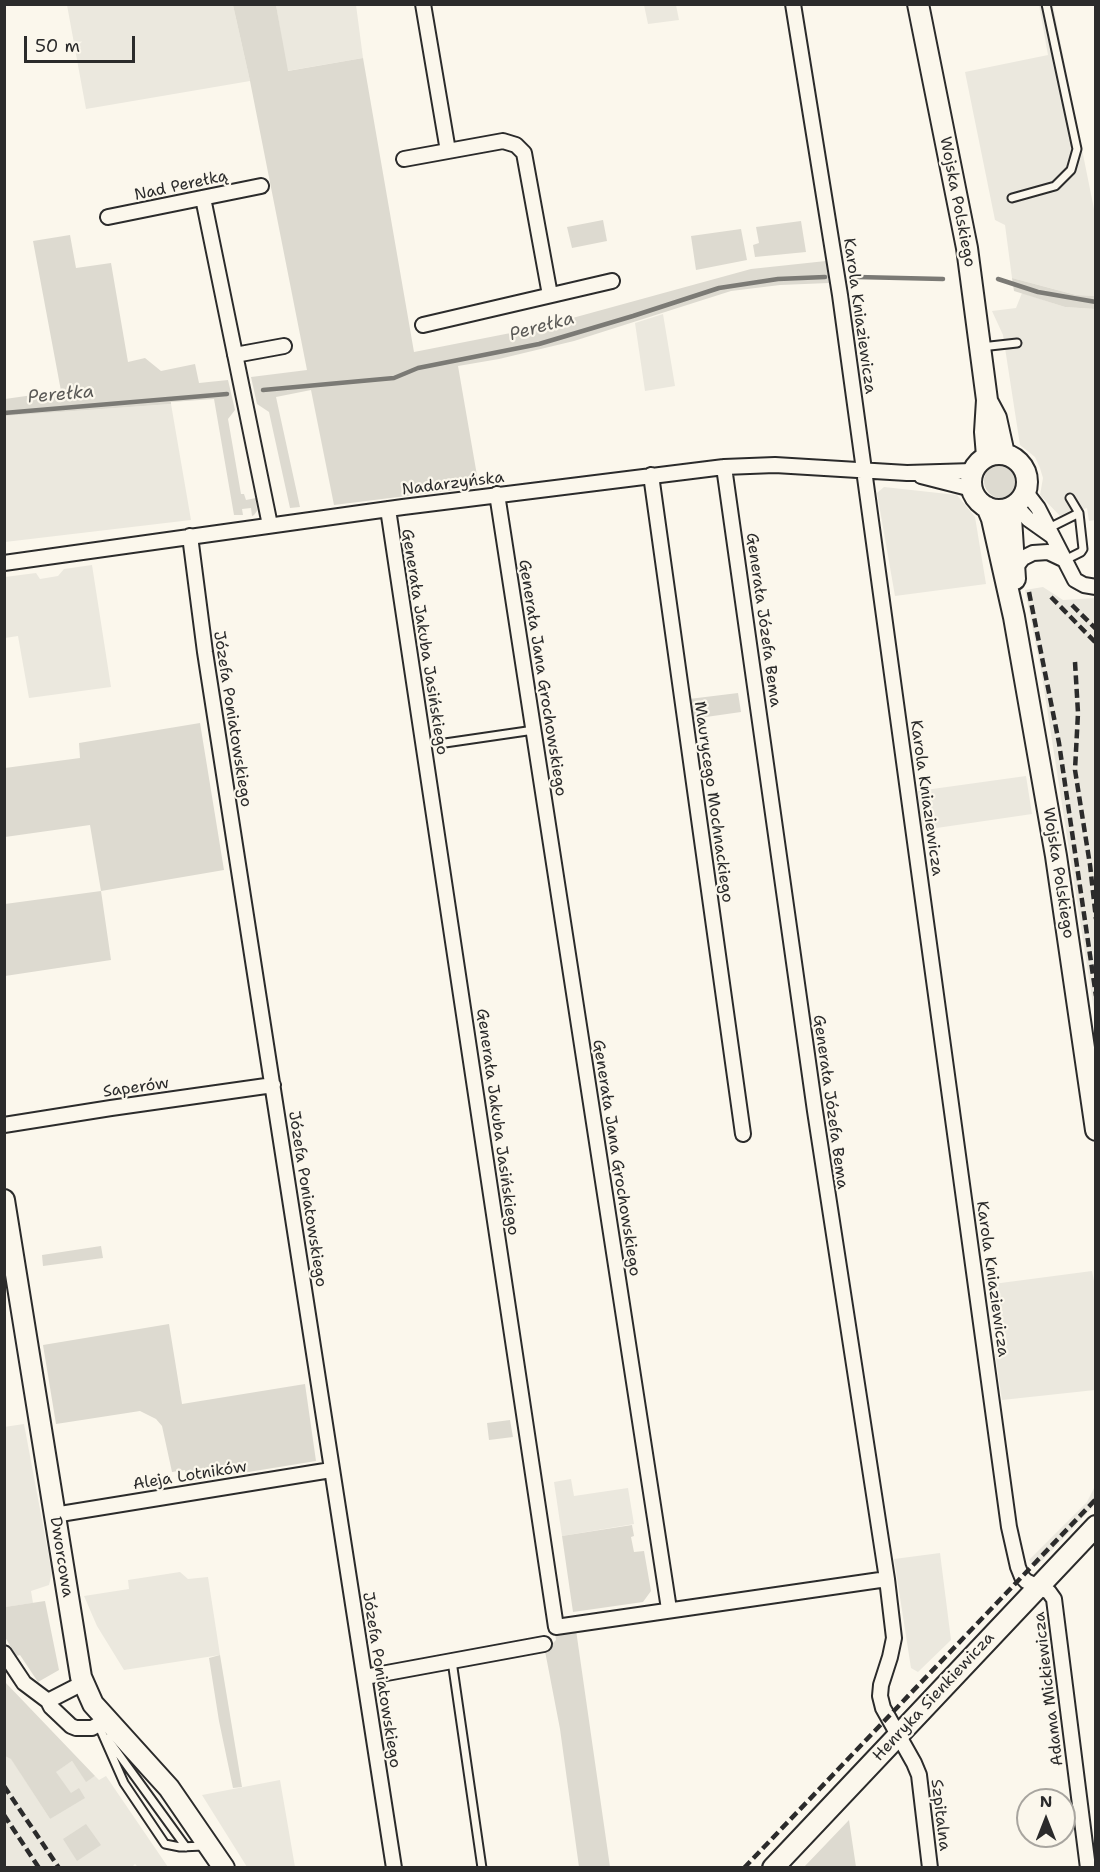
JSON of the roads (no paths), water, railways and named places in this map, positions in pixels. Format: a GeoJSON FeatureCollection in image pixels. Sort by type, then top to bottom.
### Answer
{"type":"FeatureCollection","features":[{"type":"Feature","properties":{"kind":"street"},"geometry":{"type":"LineString","coordinates":[[423,4],[448,151]]}},
{"type":"Feature","properties":{"kind":"street","name":"Karola Kniaziewicza"},"geometry":{"type":"LineString","coordinates":[[793,4],[839,283],[1009,1527],[1019,1572],[1026,1581],[1038,1586]]}},
{"type":"Feature","properties":{"kind":"street","name":"Wojska Polskiego"},"geometry":{"type":"LineString","coordinates":[[918,4],[967,248],[987,400],[985,432],[996,455]]}},
{"type":"Feature","properties":{"kind":"street"},"geometry":{"type":"LineString","coordinates":[[404,159],[503,141],[516,144],[524,153],[550,295]]}},
{"type":"Feature","properties":{"kind":"street","name":"Nad Perełką"},"geometry":{"type":"LineString","coordinates":[[108,218],[261,186]]}},
{"type":"Feature","properties":{"kind":"street"},"geometry":{"type":"LineString","coordinates":[[203,198],[270,525]]}},
{"type":"Feature","properties":{"kind":"street"},"geometry":{"type":"LineString","coordinates":[[423,325],[612,281]]}},
{"type":"Feature","properties":{"kind":"street"},"geometry":{"type":"LineString","coordinates":[[235,355],[284,346]]}},
{"type":"Feature","properties":{"kind":"street"},"geometry":{"type":"LineString","coordinates":[[996,455],[1013,458],[1020,464],[1027,482],[1020,498],[1001,509],[987,507],[980,502],[972,480],[978,463],[996,455]]}},
{"type":"Feature","properties":{"kind":"street","name":"Nadarzyńska"},"geometry":{"type":"LineString","coordinates":[[4,563],[497,494],[724,467],[775,465],[907,473],[972,480]]}},
{"type":"Feature","properties":{"kind":"street","name":"Generała Józefa Bema"},"geometry":{"type":"LineString","coordinates":[[724,467],[814,1112],[887,1579],[894,1638],[880,1696],[883,1708],[898,1736]]}},
{"type":"Feature","properties":{"kind":"street","name":"Maurycego Mochnackiego"},"geometry":{"type":"LineString","coordinates":[[651,475],[743,1134]]}},
{"type":"Feature","properties":{"kind":"street","name":"Generała Jana Grochowskiego"},"geometry":{"type":"LineString","coordinates":[[497,494],[669,1609]]}},
{"type":"Feature","properties":{"kind":"street"},"geometry":{"type":"LineString","coordinates":[[1020,498],[1028,519],[1052,533],[1075,580],[1095,587]]}},
{"type":"Feature","properties":{"kind":"street","name":"Wojska Polskiego"},"geometry":{"type":"LineString","coordinates":[[1014,617],[1015,568],[1011,518],[1020,498]]}},
{"type":"Feature","properties":{"kind":"street","name":"Wojska Polskiego"},"geometry":{"type":"LineString","coordinates":[[987,507],[992,519],[1014,617],[1056,856],[1095,1130]]}},
{"type":"Feature","properties":{"kind":"street","name":"Generała Jakuba Jasińskiego"},"geometry":{"type":"LineString","coordinates":[[387,509],[556,1627],[669,1609]]}},
{"type":"Feature","properties":{"kind":"street","name":"Józefa Poniatowskiego"},"geometry":{"type":"LineString","coordinates":[[190,536],[205,652],[394,1868]]}},
{"type":"Feature","properties":{"kind":"street"},"geometry":{"type":"LineString","coordinates":[[1015,568],[1023,558],[1033,553],[1048,552],[1065,560]]}},
{"type":"Feature","properties":{"kind":"street","name":"Saperów"},"geometry":{"type":"LineString","coordinates":[[4,1125],[273,1085]]}},
{"type":"Feature","properties":{"kind":"street","name":"Dworcowa"},"geometry":{"type":"LineString","coordinates":[[4,1200],[78,1664],[83,1683],[102,1723],[169,1788],[224,1868]]}},
{"type":"Feature","properties":{"kind":"street","name":"Aleja Lotników"},"geometry":{"type":"LineString","coordinates":[[54,1515],[331,1470]]}},
{"type":"Feature","properties":{"kind":"street","name":"Henryka Sienkiewicza"},"geometry":{"type":"LineString","coordinates":[[773,1868],[1095,1526]]}},
{"type":"Feature","properties":{"kind":"street"},"geometry":{"type":"LineString","coordinates":[[669,1609],[887,1579]]}},
{"type":"Feature","properties":{"kind":"street","name":"Adama Mickiewicza"},"geometry":{"type":"LineString","coordinates":[[1038,1586],[1052,1594],[1055,1604],[1088,1868]]}},
{"type":"Feature","properties":{"kind":"street"},"geometry":{"type":"LineString","coordinates":[[364,1677],[543,1644]]}},
{"type":"Feature","properties":{"kind":"street"},"geometry":{"type":"LineString","coordinates":[[4,1653],[24,1683],[48,1701],[51,1707],[71,1726],[83,1729],[102,1723]]}},
{"type":"Feature","properties":{"kind":"street"},"geometry":{"type":"LineString","coordinates":[[48,1701],[83,1683]]}},
{"type":"Feature","properties":{"kind":"street","name":"Szpitalna"},"geometry":{"type":"LineString","coordinates":[[898,1736],[919,1775],[930,1868]]}},
{"type":"Feature","properties":{"kind":"lane"},"geometry":{"type":"LineString","coordinates":[[1012,198],[1055,186],[1071,170],[1077,149],[1046,4]]}},
{"type":"Feature","properties":{"kind":"lane"},"geometry":{"type":"LineString","coordinates":[[981,348],[1017,343]]}},
{"type":"Feature","properties":{"kind":"lane"},"geometry":{"type":"LineString","coordinates":[[1065,560],[1083,551],[1079,513],[1070,498]]}},
{"type":"Feature","properties":{"kind":"lane"},"geometry":{"type":"LineString","coordinates":[[1052,533],[1079,513]]}},
{"type":"Feature","properties":{"kind":"lane"},"geometry":{"type":"LineString","coordinates":[[445,743],[534,730]]}},
{"type":"Feature","properties":{"kind":"lane"},"geometry":{"type":"LineString","coordinates":[[452,1661],[468,1756],[482,1868]]}},
{"type":"Feature","properties":{"kind":"lane"},"geometry":{"type":"LineString","coordinates":[[102,1723],[124,1783],[165,1844],[186,1847],[210,1846]]}},
{"type":"Feature","properties":{"kind":"lane"},"geometry":{"type":"LineString","coordinates":[[102,1723],[186,1847]]}},
{"type":"Feature","properties":{"kind":"waterway","name":"Perełka"},"geometry":{"type":"LineString","coordinates":[[263,390],[394,378],[418,368],[539,344],[719,288],[778,279],[825,277]]}},
{"type":"Feature","properties":{"kind":"waterway","name":"Perełka"},"geometry":{"type":"LineString","coordinates":[[857,277],[943,279]]}},
{"type":"Feature","properties":{"kind":"waterway","name":"Perełka"},"geometry":{"type":"LineString","coordinates":[[998,279],[1038,292],[1096,302]]}},
{"type":"Feature","properties":{"kind":"waterway","name":"Perełka"},"geometry":{"type":"LineString","coordinates":[[4,413],[227,394]]}},
{"type":"Feature","properties":{"kind":"railway"},"geometry":{"type":"LineString","coordinates":[[1029,592],[1059,743],[1096,996]]}},
{"type":"Feature","properties":{"kind":"railway"},"geometry":{"type":"LineString","coordinates":[[1051,597],[1096,643]]}},
{"type":"Feature","properties":{"kind":"railway"},"geometry":{"type":"LineString","coordinates":[[1072,605],[1096,629]]}},
{"type":"Feature","properties":{"kind":"railway"},"geometry":{"type":"LineString","coordinates":[[1075,662],[1078,713],[1075,770],[1096,919]]}},
{"type":"Feature","properties":{"kind":"railway"},"geometry":{"type":"LineString","coordinates":[[744,1868],[1096,1499]]}},
{"type":"Feature","properties":{"kind":"railway"},"geometry":{"type":"LineString","coordinates":[[4,1786],[59,1868]]}},
{"type":"Feature","properties":{"kind":"railway"},"geometry":{"type":"LineString","coordinates":[[4,1815],[39,1868]]}}]}
